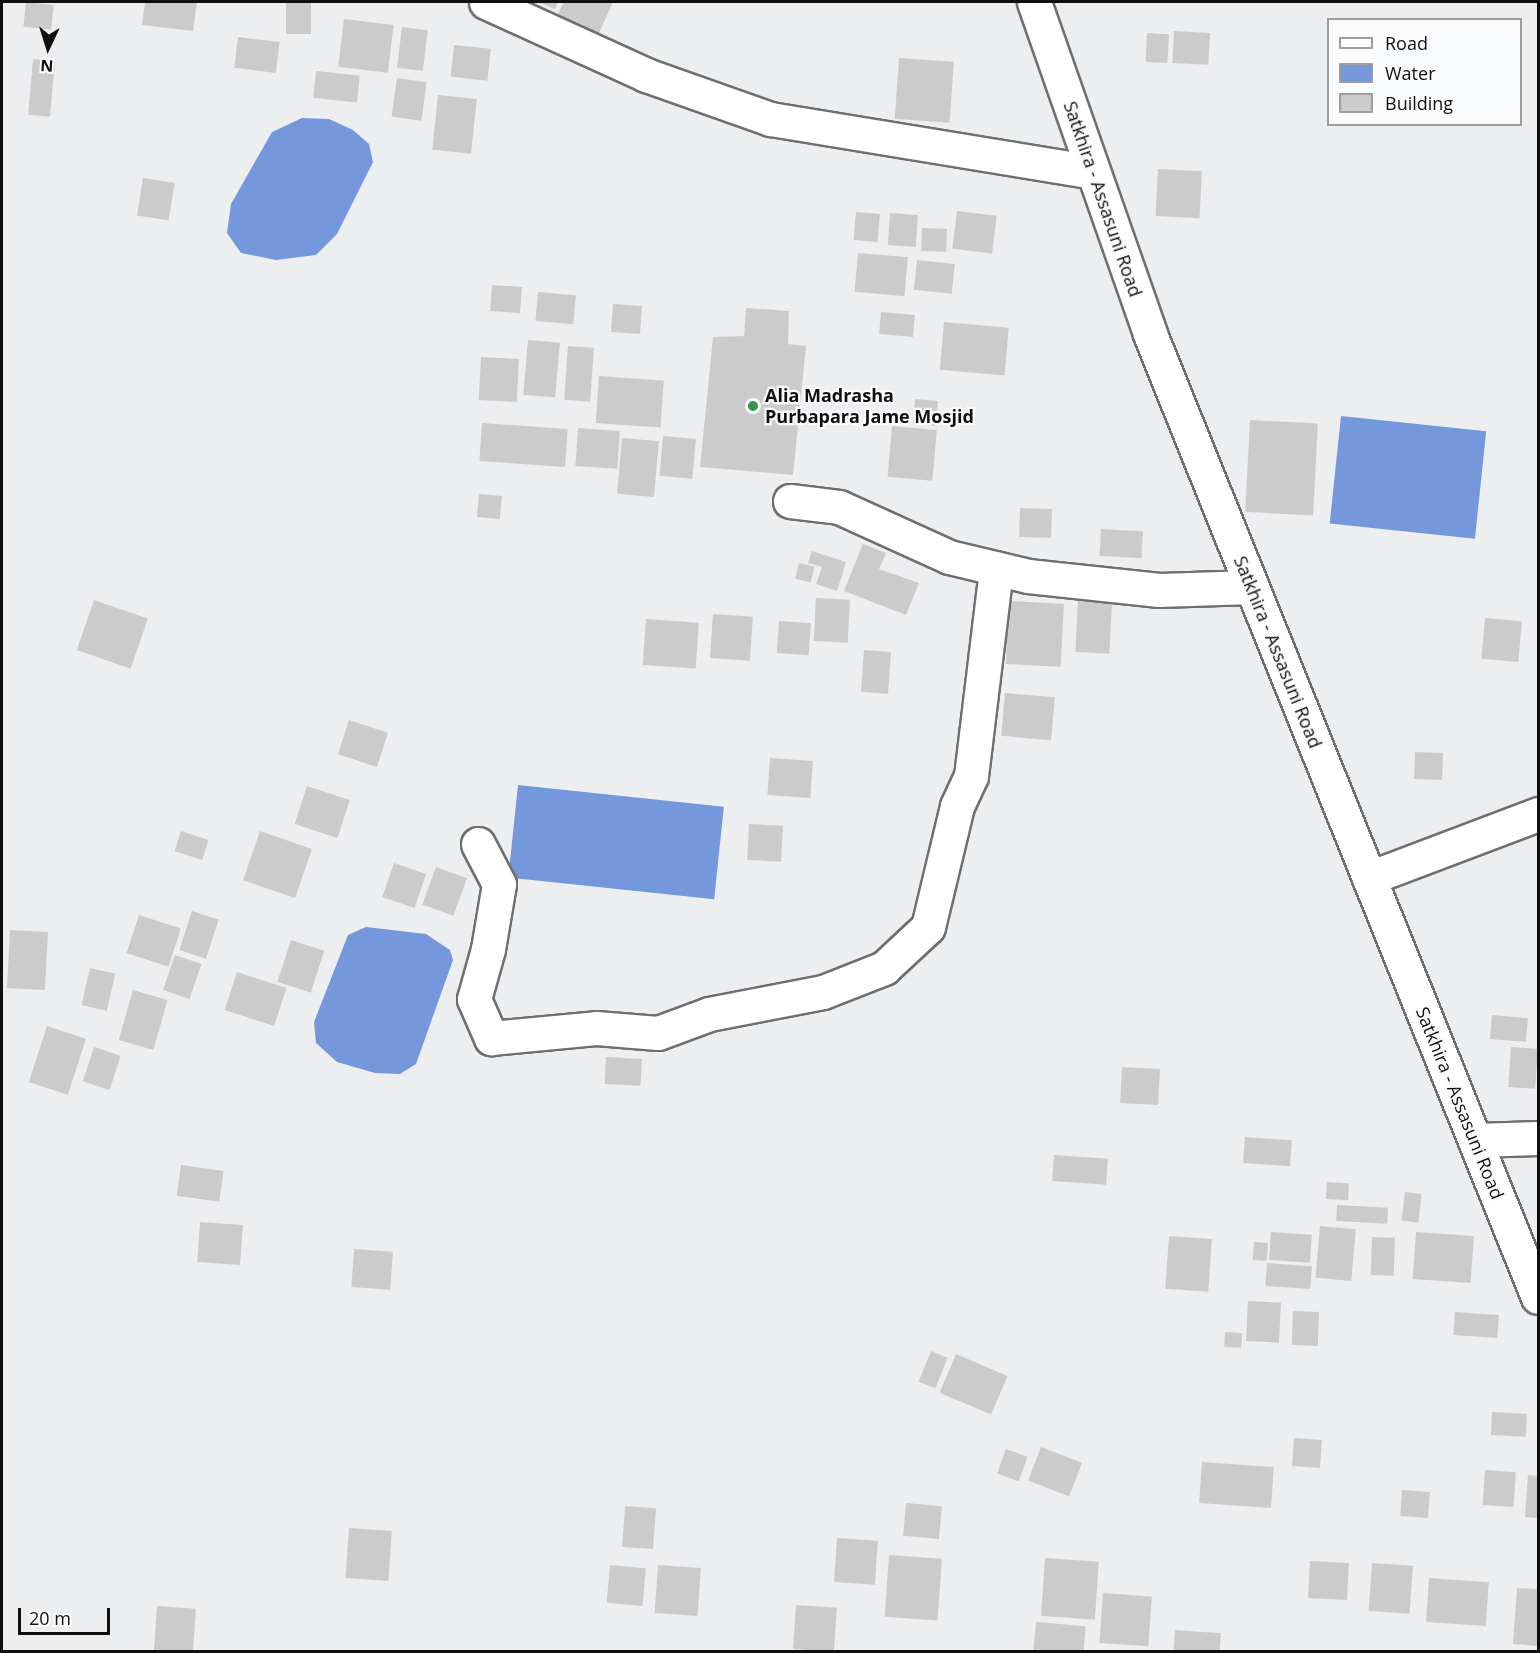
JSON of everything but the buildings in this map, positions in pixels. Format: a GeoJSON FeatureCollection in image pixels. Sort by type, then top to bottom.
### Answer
{"type":"FeatureCollection","features":[{"type":"Feature","properties":{"kind":"main road"},"geometry":{"type":"LineString","coordinates":[[486,2],[646,75],[770,119],[1093,172]]}},
{"type":"Feature","properties":{"kind":"main road","name":"Satkhira - Assasuni Road"},"geometry":{"type":"LineString","coordinates":[[1034,2],[1150,334],[1539,1297]]}},
{"type":"Feature","properties":{"kind":"main road"},"geometry":{"type":"LineString","coordinates":[[790,501],[839,507],[949,557],[996,569],[1073,582],[1159,590],[1252,586]]}},
{"type":"Feature","properties":{"kind":"main road"},"geometry":{"type":"LineString","coordinates":[[478,844],[499,885],[488,949],[474,999],[491,1038],[596,1029],[658,1033],[709,1014],[823,992],[884,968],[928,927],[957,807],[971,776],[996,569]]}},
{"type":"Feature","properties":{"kind":"main road"},"geometry":{"type":"LineString","coordinates":[[1370,878],[1539,814]]}},
{"type":"Feature","properties":{"kind":"main road"},"geometry":{"type":"LineString","coordinates":[[1475,1140],[1539,1138]]}},
{"type":"Feature","properties":{"kind":"water"},"geometry":{"type":"Polygon","coordinates":[[[302,118],[329,119],[353,130],[369,144],[373,162],[337,234],[316,255],[276,260],[241,253],[227,233],[231,204],[272,132],[302,118]]]}},
{"type":"Feature","properties":{"kind":"water"},"geometry":{"type":"Polygon","coordinates":[[[1341,416],[1486,431],[1475,539],[1330,523],[1341,416]]]}},
{"type":"Feature","properties":{"kind":"water"},"geometry":{"type":"Polygon","coordinates":[[[518,785],[724,807],[714,899],[508,877],[518,785]]]}},
{"type":"Feature","properties":{"kind":"water"},"geometry":{"type":"Polygon","coordinates":[[[366,927],[426,934],[450,950],[453,960],[416,1064],[400,1074],[375,1073],[337,1062],[316,1043],[314,1022],[348,935],[366,927]]]}},
{"type":"Feature","properties":{"kind":"place","name":"Alia Madrasha Purbapara Jame Mosjid"},"geometry":{"type":"Point","coordinates":[753,406]}}]}
